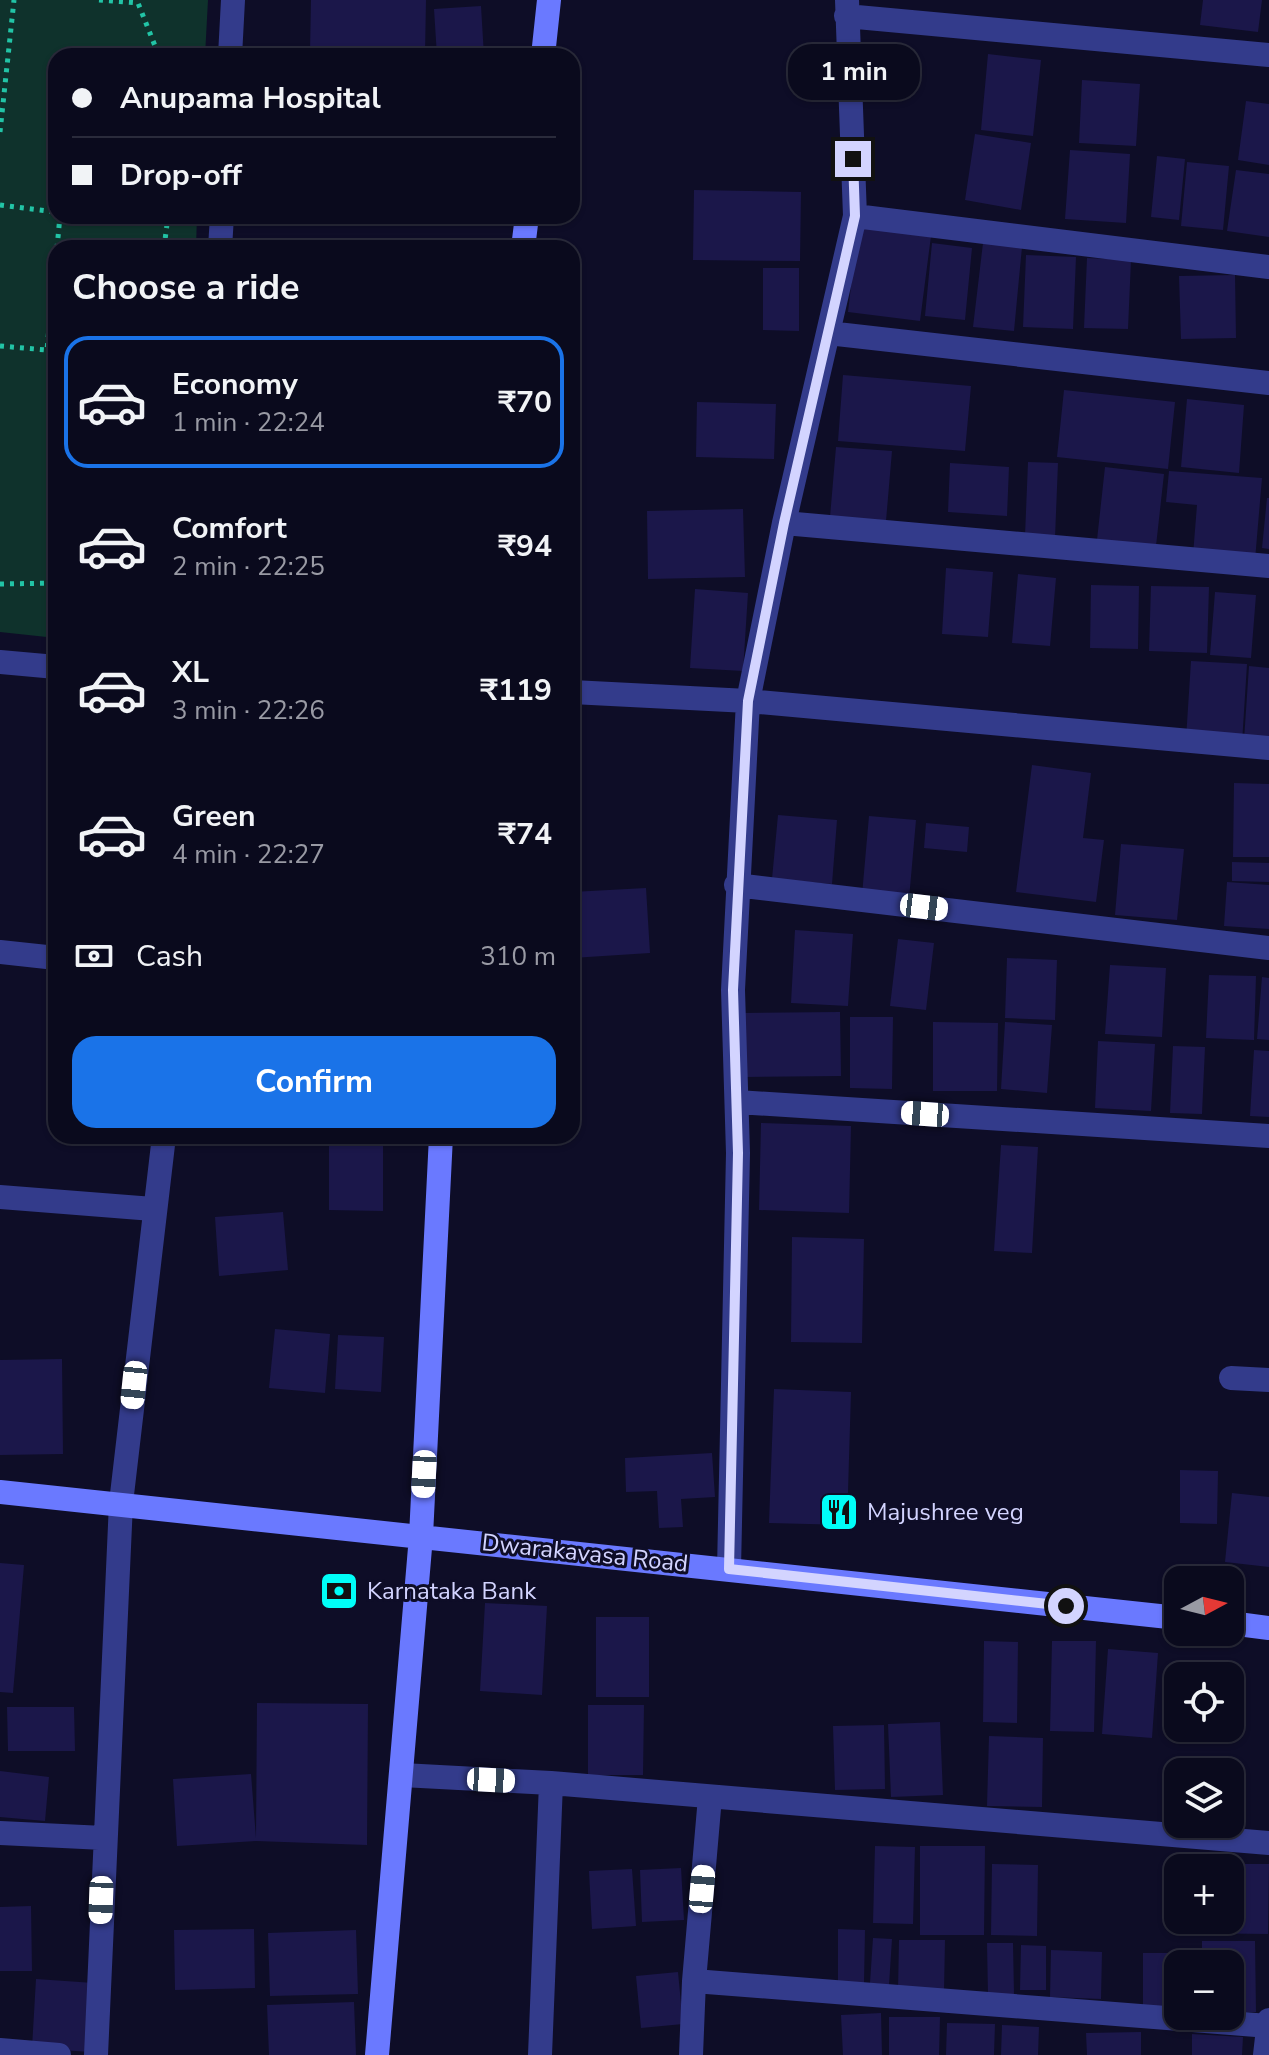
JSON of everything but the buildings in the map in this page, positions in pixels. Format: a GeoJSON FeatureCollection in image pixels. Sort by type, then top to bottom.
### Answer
{"type":"FeatureCollection","features":[{"type":"Feature","properties":{"kind":"street"},"geometry":{"type":"LineString","coordinates":[[230,48],[233,0]]}},
{"type":"Feature","properties":{"kind":"street"},"geometry":{"type":"LineString","coordinates":[[544,48],[549,0]]}},
{"type":"Feature","properties":{"kind":"street"},"geometry":{"type":"LineString","coordinates":[[729,1569],[737,1102],[733,990],[736,885],[748,701],[784,523],[855,216],[846,8],[1269,55]]}},
{"type":"Feature","properties":{"kind":"street"},"geometry":{"type":"LineString","coordinates":[[855,216],[1269,267]]}},
{"type":"Feature","properties":{"kind":"street"},"geometry":{"type":"LineString","coordinates":[[828,333],[1269,383]]}},
{"type":"Feature","properties":{"kind":"street"},"geometry":{"type":"LineString","coordinates":[[784,523],[1269,566]]}},
{"type":"Feature","properties":{"kind":"street"},"geometry":{"type":"LineString","coordinates":[[0,662],[48,666]]}},
{"type":"Feature","properties":{"kind":"street"},"geometry":{"type":"LineString","coordinates":[[580,692],[748,701],[1269,748]]}},
{"type":"Feature","properties":{"kind":"street"},"geometry":{"type":"LineString","coordinates":[[736,885],[1269,948]]}},
{"type":"Feature","properties":{"kind":"street"},"geometry":{"type":"LineString","coordinates":[[0,952],[48,957]]}},
{"type":"Feature","properties":{"kind":"street"},"geometry":{"type":"LineString","coordinates":[[737,1102],[1269,1136]]}},
{"type":"Feature","properties":{"kind":"street"},"geometry":{"type":"LineString","coordinates":[[96,2055],[121,1503],[163,1144]]}},
{"type":"Feature","properties":{"kind":"street"},"geometry":{"type":"LineString","coordinates":[[377,2055],[421,1536],[441,1144]]}},
{"type":"Feature","properties":{"kind":"street"},"geometry":{"type":"LineString","coordinates":[[0,1197],[153,1209]]}},
{"type":"Feature","properties":{"kind":"street"},"geometry":{"type":"LineString","coordinates":[[1231,1378],[1269,1380]]}},
{"type":"Feature","properties":{"kind":"street","name":"Dwarakavasa Road"},"geometry":{"type":"LineString","coordinates":[[0,1492],[1164,1616]]}},
{"type":"Feature","properties":{"kind":"street"},"geometry":{"type":"LineString","coordinates":[[1244,1625],[1269,1628]]}},
{"type":"Feature","properties":{"kind":"street"},"geometry":{"type":"LineString","coordinates":[[402,1775],[551,1783],[1269,1843]]}},
{"type":"Feature","properties":{"kind":"street"},"geometry":{"type":"LineString","coordinates":[[540,2055],[551,1783]]}},
{"type":"Feature","properties":{"kind":"street"},"geometry":{"type":"LineString","coordinates":[[691,2055],[694,1981],[710,1797]]}},
{"type":"Feature","properties":{"kind":"street"},"geometry":{"type":"LineString","coordinates":[[0,1833],[104,1838]]}},
{"type":"Feature","properties":{"kind":"street"},"geometry":{"type":"LineString","coordinates":[[694,1981],[1269,2024],[1265,2055]]}},
{"type":"Feature","properties":{"kind":"street"},"geometry":{"type":"LineString","coordinates":[[0,2050],[59,2055]]}},
{"type":"Feature","properties":{"kind":"path"},"geometry":{"type":"LineString","coordinates":[[0,132],[14,0]]}},
{"type":"Feature","properties":{"kind":"path"},"geometry":{"type":"LineString","coordinates":[[99,0],[138,3],[156,48]]}},
{"type":"Feature","properties":{"kind":"path"},"geometry":{"type":"LineString","coordinates":[[0,205],[48,212]]}},
{"type":"Feature","properties":{"kind":"path"},"geometry":{"type":"LineString","coordinates":[[0,346],[47,350],[48,340]]}},
{"type":"Feature","properties":{"kind":"path"},"geometry":{"type":"LineString","coordinates":[[0,584],[48,583]]}},
{"type":"Feature","properties":{"kind":"green space"},"geometry":{"type":"Polygon","coordinates":[[[0,0],[208,0],[205,48],[48,48],[48,224],[197,224],[196,240],[48,240],[48,637],[0,632],[0,0]]]}},
{"type":"Feature","properties":{"kind":"place","name":"Majushree veg"},"geometry":{"type":"Point","coordinates":[839,1512]}},
{"type":"Feature","properties":{"kind":"place","name":"Karnataka Bank"},"geometry":{"type":"Point","coordinates":[339,1591]}},
{"type":"Feature","properties":{"kind":"route"},"geometry":{"type":"LineString","coordinates":[[853,159],[855,216],[784,523],[748,701],[736,885],[733,990],[738,1153],[729,1569],[1066,1606]]}}]}
